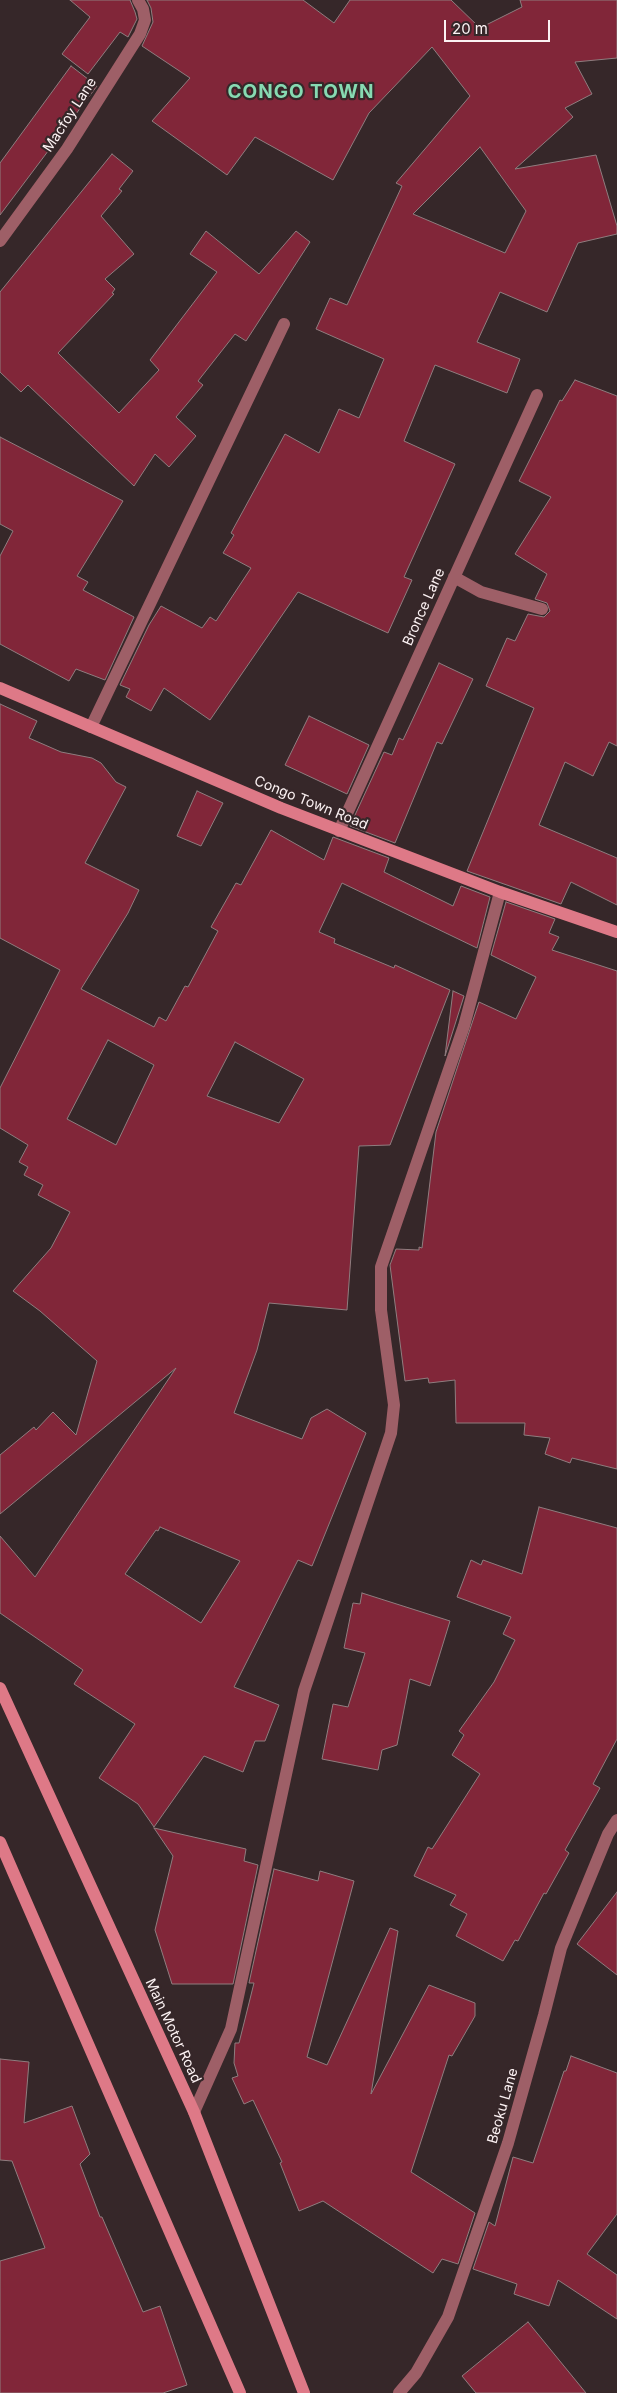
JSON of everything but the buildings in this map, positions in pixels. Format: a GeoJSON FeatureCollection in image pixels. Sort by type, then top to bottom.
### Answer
{"type":"FeatureCollection","features":[{"type":"Feature","properties":{"kind":"main road","name":"Congo Town Road"},"geometry":{"type":"LineString","coordinates":[[0,688],[339,831],[500,892],[617,932]]}},
{"type":"Feature","properties":{"kind":"main road","name":"Main Motor Road"},"geometry":{"type":"LineString","coordinates":[[0,1688],[194,2112],[304,2393]]}},
{"type":"Feature","properties":{"kind":"main road"},"geometry":{"type":"LineString","coordinates":[[0,1842],[240,2393]]}},
{"type":"Feature","properties":{"kind":"street","name":"Macfoy Lane"},"geometry":{"type":"LineString","coordinates":[[0,241],[67,149],[140,34],[145,20],[143,9],[138,0]]}},
{"type":"Feature","properties":{"kind":"street"},"geometry":{"type":"LineString","coordinates":[[91,727],[284,324]]}},
{"type":"Feature","properties":{"kind":"street","name":"Bronce Lane"},"geometry":{"type":"LineString","coordinates":[[339,831],[537,395]]}},
{"type":"Feature","properties":{"kind":"street"},"geometry":{"type":"LineString","coordinates":[[454,577],[481,592],[542,609]]}},
{"type":"Feature","properties":{"kind":"street"},"geometry":{"type":"LineString","coordinates":[[194,2112],[231,2029],[304,1691],[391,1434],[394,1405],[381,1310],[381,1267],[464,1026],[500,892]]}},
{"type":"Feature","properties":{"kind":"street","name":"Beoku Lane"},"geometry":{"type":"LineString","coordinates":[[399,2393],[416,2373],[448,2317],[508,2143],[561,1948],[608,1834],[617,1820]]}},
{"type":"Feature","properties":{"kind":"district","name":"CONGO TOWN"},"geometry":{"type":"Point","coordinates":[301,92]}}]}
